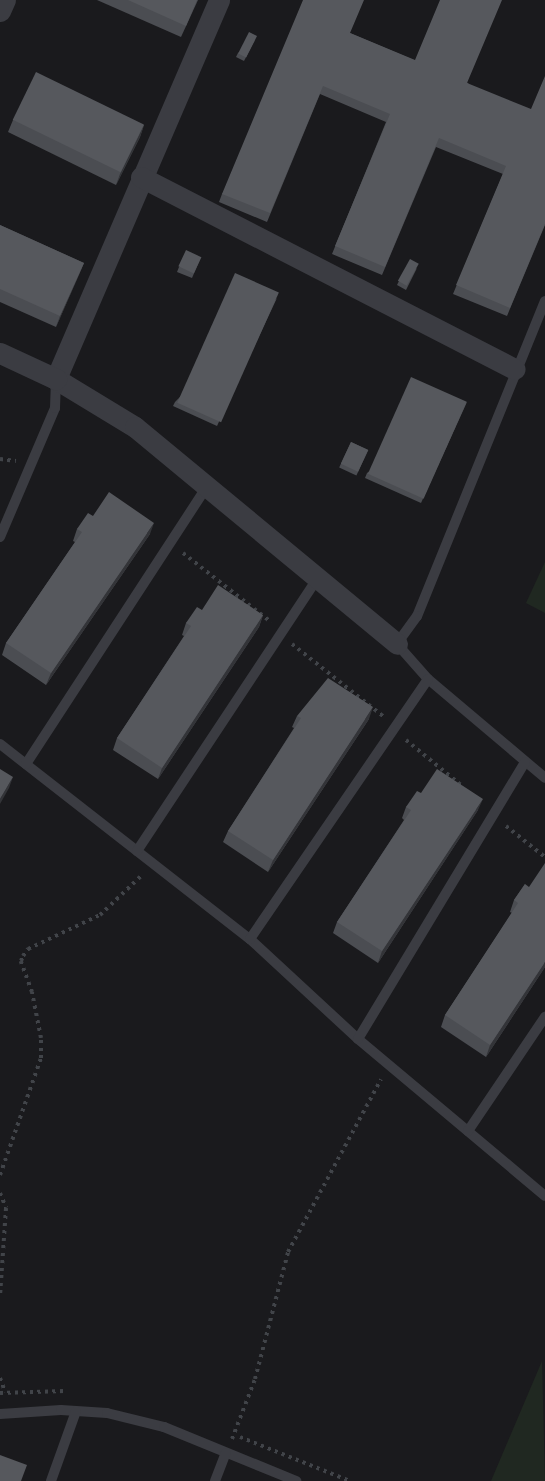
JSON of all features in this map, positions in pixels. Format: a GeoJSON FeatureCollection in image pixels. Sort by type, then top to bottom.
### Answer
{"type":"FeatureCollection","features":[{"type":"Feature","properties":{"kind":"street"},"geometry":{"type":"LineString","coordinates":[[0,11],[5,0]]}},
{"type":"Feature","properties":{"kind":"street"},"geometry":{"type":"LineString","coordinates":[[56,379],[219,0]]}},
{"type":"Feature","properties":{"kind":"street"},"geometry":{"type":"LineString","coordinates":[[141,177],[514,369]]}},
{"type":"Feature","properties":{"kind":"street"},"geometry":{"type":"LineString","coordinates":[[0,353],[56,379],[135,427],[316,580],[396,644]]}},
{"type":"Feature","properties":{"kind":"lane"},"geometry":{"type":"LineString","coordinates":[[545,301],[514,369],[417,616],[396,644],[428,678],[545,778]]}},
{"type":"Feature","properties":{"kind":"lane"},"geometry":{"type":"LineString","coordinates":[[0,537],[55,408],[56,379]]}},
{"type":"Feature","properties":{"kind":"lane"},"geometry":{"type":"LineString","coordinates":[[26,764],[206,488]]}},
{"type":"Feature","properties":{"kind":"lane"},"geometry":{"type":"LineString","coordinates":[[137,851],[316,580]]}},
{"type":"Feature","properties":{"kind":"lane"},"geometry":{"type":"LineString","coordinates":[[250,939],[428,678]]}},
{"type":"Feature","properties":{"kind":"lane"},"geometry":{"type":"LineString","coordinates":[[0,744],[250,939],[358,1039],[545,1196]]}},
{"type":"Feature","properties":{"kind":"lane"},"geometry":{"type":"LineString","coordinates":[[358,1039],[525,762]]}},
{"type":"Feature","properties":{"kind":"lane"},"geometry":{"type":"LineString","coordinates":[[468,1131],[545,1017]]}},
{"type":"Feature","properties":{"kind":"lane"},"geometry":{"type":"LineString","coordinates":[[51,1481],[76,1411]]}},
{"type":"Feature","properties":{"kind":"lane"},"geometry":{"type":"LineString","coordinates":[[0,1414],[76,1411],[107,1413],[164,1427],[296,1481]]}},
{"type":"Feature","properties":{"kind":"lane"},"geometry":{"type":"LineString","coordinates":[[215,1481],[226,1453]]}},
{"type":"Feature","properties":{"kind":"path"},"geometry":{"type":"LineString","coordinates":[[170,543],[283,631],[289,642],[396,726],[400,736],[494,812],[545,858]]}},
{"type":"Feature","properties":{"kind":"path"},"geometry":{"type":"LineString","coordinates":[[0,1174],[41,1058],[41,1038],[32,992],[21,961],[23,956],[27,949],[100,915],[152,862]]}},
{"type":"Feature","properties":{"kind":"path"},"geometry":{"type":"LineString","coordinates":[[226,1453],[255,1379],[288,1252],[388,1065]]}},
{"type":"Feature","properties":{"kind":"path"},"geometry":{"type":"LineString","coordinates":[[0,1193],[6,1208],[0,1295]]}},
{"type":"Feature","properties":{"kind":"path"},"geometry":{"type":"LineString","coordinates":[[0,1378],[4,1392]]}},
{"type":"Feature","properties":{"kind":"shaded area"},"geometry":{"type":"Polygon","coordinates":[[[545,562],[545,613],[526,603],[545,562]]]}},
{"type":"Feature","properties":{"kind":"shaded area"},"geometry":{"type":"Polygon","coordinates":[[[542,1361],[545,1481],[491,1481],[542,1361]]]}},
{"type":"Feature","properties":{"kind":"building"},"geometry":{"type":"Polygon","coordinates":[[[128,0],[197,0],[186,26],[128,0]]]}},
{"type":"Feature","properties":{"kind":"building"},"geometry":{"type":"Polygon","coordinates":[[[303,0],[364,0],[350,33],[415,60],[440,0],[502,0],[467,83],[531,109],[545,76],[545,224],[510,308],[456,285],[506,166],[439,138],[385,267],[335,246],[390,114],[323,86],[270,213],[222,194],[303,0]]]}},
{"type":"Feature","properties":{"kind":"building"},"geometry":{"type":"Polygon","coordinates":[[[249,32],[257,36],[246,57],[238,53],[249,32]]]}},
{"type":"Feature","properties":{"kind":"building"},"geometry":{"type":"Polygon","coordinates":[[[36,72],[144,125],[121,172],[13,120],[36,72]]]}},
{"type":"Feature","properties":{"kind":"building"},"geometry":{"type":"Polygon","coordinates":[[[0,225],[84,263],[60,316],[0,289],[0,225]]]}},
{"type":"Feature","properties":{"kind":"building"},"geometry":{"type":"Polygon","coordinates":[[[186,250],[201,257],[194,273],[178,266],[186,250]]]}},
{"type":"Feature","properties":{"kind":"building"},"geometry":{"type":"Polygon","coordinates":[[[410,259],[419,264],[407,286],[398,281],[410,259]]]}},
{"type":"Feature","properties":{"kind":"building"},"geometry":{"type":"Polygon","coordinates":[[[235,273],[279,293],[221,422],[177,403],[235,273]]]}},
{"type":"Feature","properties":{"kind":"building"},"geometry":{"type":"Polygon","coordinates":[[[411,377],[467,402],[424,499],[368,474],[411,377]]]}},
{"type":"Feature","properties":{"kind":"building"},"geometry":{"type":"Polygon","coordinates":[[[351,442],[368,450],[358,472],[341,464],[351,442]]]}},
{"type":"Feature","properties":{"kind":"building"},"geometry":{"type":"Polygon","coordinates":[[[109,492],[154,523],[51,673],[6,643],[82,532],[77,529],[88,513],[93,516],[109,492]]]}},
{"type":"Feature","properties":{"kind":"building"},"geometry":{"type":"Polygon","coordinates":[[[218,585],[263,615],[162,768],[117,738],[191,626],[186,623],[197,607],[202,610],[218,585]]]}},
{"type":"Feature","properties":{"kind":"building"},"geometry":{"type":"Polygon","coordinates":[[[328,678],[373,707],[273,860],[228,831],[301,718],[297,716],[328,678]]]}},
{"type":"Feature","properties":{"kind":"building"},"geometry":{"type":"Polygon","coordinates":[[[0,769],[13,777],[0,799],[0,769]]]}},
{"type":"Feature","properties":{"kind":"building"},"geometry":{"type":"Polygon","coordinates":[[[437,769],[483,799],[382,951],[337,922],[411,810],[406,807],[417,791],[421,793],[437,769]]]}},
{"type":"Feature","properties":{"kind":"building"},"geometry":{"type":"Polygon","coordinates":[[[545,863],[545,962],[490,1045],[445,1015],[518,903],[514,900],[525,884],[529,887],[545,863]]]}},
{"type":"Feature","properties":{"kind":"building"},"geometry":{"type":"Polygon","coordinates":[[[0,1455],[27,1465],[21,1481],[0,1481],[0,1455]]]}}]}
